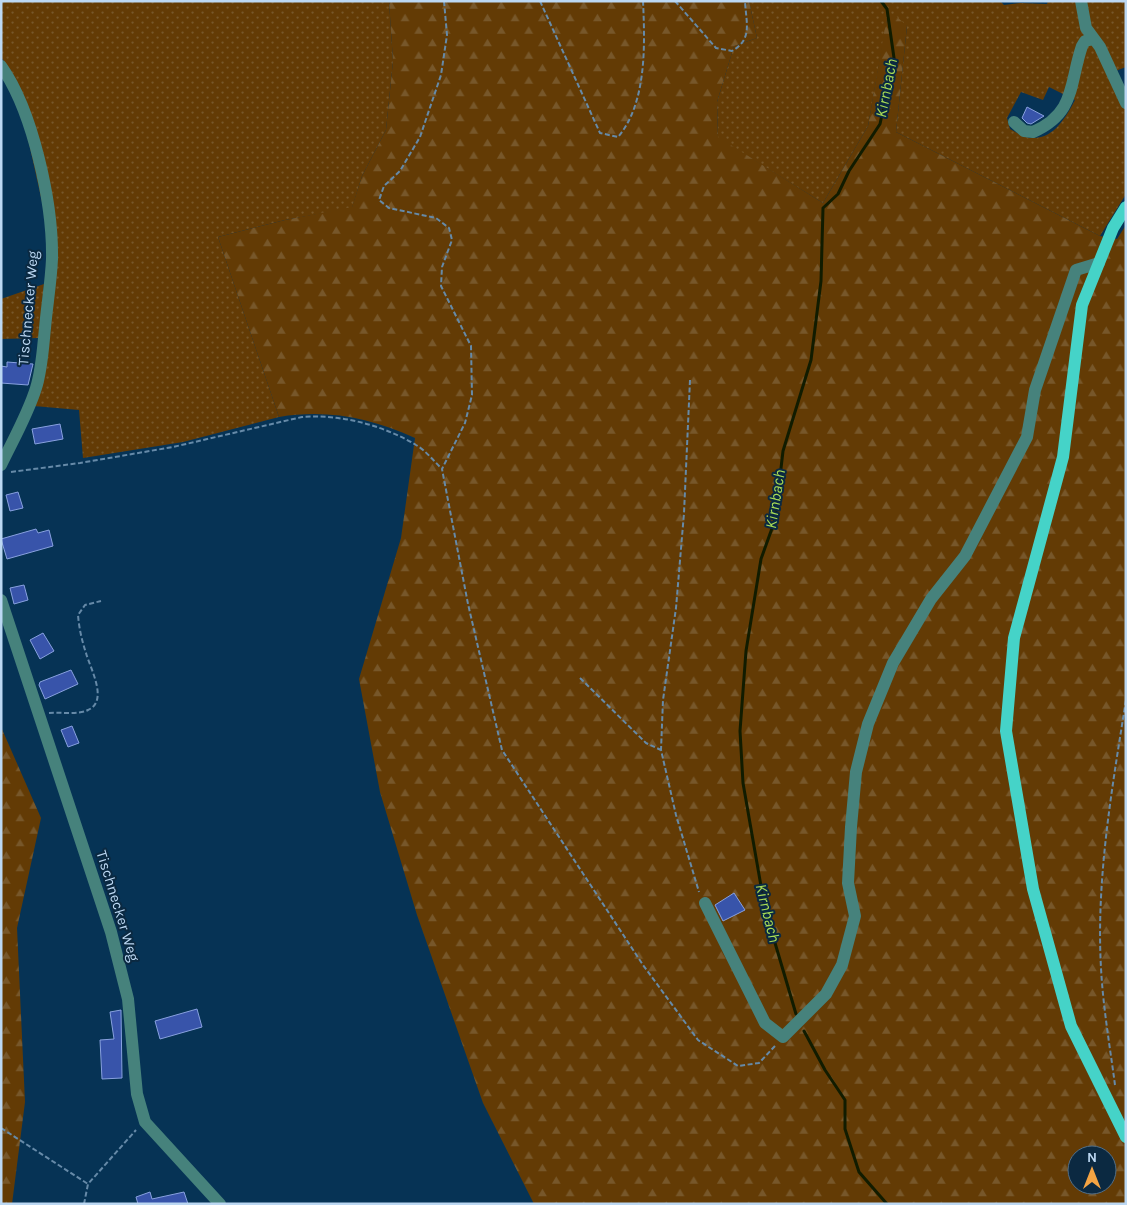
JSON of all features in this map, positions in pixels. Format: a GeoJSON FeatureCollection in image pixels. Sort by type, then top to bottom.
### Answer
{"type":"FeatureCollection","features":[{"type":"Feature","properties":{"kind":"main road"},"geometry":{"type":"LineString","coordinates":[[1126,207],[1113,228],[1082,305],[1063,457],[1014,638],[1006,731],[1033,889],[1071,1026],[1126,1137]]}},
{"type":"Feature","properties":{"kind":"street"},"geometry":{"type":"LineString","coordinates":[[1081,1],[1086,28],[1100,47],[1126,103]]}},
{"type":"Feature","properties":{"kind":"street"},"geometry":{"type":"LineString","coordinates":[[1014,122],[1024,131],[1033,132],[1057,118],[1069,100],[1082,46],[1085,41],[1094,39]]}},
{"type":"Feature","properties":{"kind":"street","name":"Tischnecker Weg"},"geometry":{"type":"LineString","coordinates":[[1,66],[9,77],[24,111],[35,145],[47,203],[52,259],[42,352],[36,388],[6,468]]}},
{"type":"Feature","properties":{"kind":"street"},"geometry":{"type":"LineString","coordinates":[[705,903],[765,1023],[783,1037],[826,994],[842,965],[855,916],[848,883],[851,827],[856,772],[868,724],[893,663],[931,599],[965,556],[1027,437],[1035,390],[1076,270],[1099,262]]}},
{"type":"Feature","properties":{"kind":"street","name":"Tischnecker Weg"},"geometry":{"type":"LineString","coordinates":[[1,600],[111,932],[128,999],[137,1094],[145,1122],[220,1204]]}},
{"type":"Feature","properties":{"kind":"path"},"geometry":{"type":"LineString","coordinates":[[442,469],[465,423],[472,395],[471,346],[441,286],[442,267],[452,240],[449,228],[436,218],[389,208],[379,200],[384,186],[400,171],[420,137],[441,75],[447,35],[444,1]]}},
{"type":"Feature","properties":{"kind":"path"},"geometry":{"type":"LineString","coordinates":[[540,1],[600,133],[609,137],[618,137],[626,127],[641,83],[644,38],[642,1]]}},
{"type":"Feature","properties":{"kind":"path"},"geometry":{"type":"LineString","coordinates":[[675,1],[716,48],[732,51],[741,46],[747,38],[745,1]]}},
{"type":"Feature","properties":{"kind":"path"},"geometry":{"type":"LineString","coordinates":[[690,380],[676,608],[663,700],[660,750],[694,880],[705,903]]}},
{"type":"Feature","properties":{"kind":"path"},"geometry":{"type":"LineString","coordinates":[[6,468],[80,463],[173,447],[302,417],[317,416],[385,429],[418,446],[442,469],[468,604],[502,750],[643,965],[698,1040],[738,1066],[759,1063],[783,1037]]}},
{"type":"Feature","properties":{"kind":"path"},"geometry":{"type":"LineString","coordinates":[[39,713],[86,712],[93,708],[97,699],[98,689],[86,654],[78,615],[85,605],[101,601]]}},
{"type":"Feature","properties":{"kind":"path"},"geometry":{"type":"LineString","coordinates":[[580,678],[646,742],[660,750]]}},
{"type":"Feature","properties":{"kind":"path"},"geometry":{"type":"LineString","coordinates":[[1115,1088],[1101,968],[1102,880],[1126,700]]}},
{"type":"Feature","properties":{"kind":"path"},"geometry":{"type":"LineString","coordinates":[[84,1204],[88,1184],[126,1138],[145,1122]]}},
{"type":"Feature","properties":{"kind":"path"},"geometry":{"type":"LineString","coordinates":[[1,1128],[88,1184]]}},
{"type":"Feature","properties":{"kind":"green space"},"geometry":{"type":"Polygon","coordinates":[[[1,1],[389,1],[393,61],[386,130],[362,176],[352,208],[285,220],[218,237],[279,417],[183,442],[83,458],[79,410],[34,406],[55,260],[14,76],[1,57],[1,1]]]}},
{"type":"Feature","properties":{"kind":"green space"},"geometry":{"type":"Polygon","coordinates":[[[389,1],[749,1],[757,38],[734,46],[717,102],[718,137],[823,203],[868,126],[885,27],[887,20],[896,16],[907,26],[896,132],[1100,236],[1117,239],[1126,225],[1126,1204],[534,1204],[483,1103],[417,915],[380,792],[359,679],[401,538],[415,438],[382,425],[348,417],[315,414],[279,417],[218,237],[285,220],[352,207],[362,176],[386,130],[393,61],[389,1]]]}},
{"type":"Feature","properties":{"kind":"green space"},"geometry":{"type":"Polygon","coordinates":[[[749,1],[1000,1],[1004,5],[1020,3],[1047,4],[1048,1],[1126,1],[1126,67],[1110,73],[1126,106],[1126,194],[1100,236],[896,132],[907,26],[887,20],[868,126],[823,203],[718,138],[717,102],[734,46],[757,38],[749,1]],[[1049,87],[1043,100],[1021,92],[1007,118],[1010,129],[1029,138],[1047,135],[1063,120],[1075,100],[1049,87]]]}},
{"type":"Feature","properties":{"kind":"green space"},"geometry":{"type":"Polygon","coordinates":[[[44,284],[39,338],[1,339],[1,299],[44,284]]]}},
{"type":"Feature","properties":{"kind":"green space"},"geometry":{"type":"Polygon","coordinates":[[[1,727],[41,818],[17,928],[25,1102],[12,1204],[1,1204],[1,727]]]}},
{"type":"Feature","properties":{"kind":"building"},"geometry":{"type":"Polygon","coordinates":[[[1027,107],[1044,116],[1031,124],[1027,123],[1022,118],[1027,107]]]}},
{"type":"Feature","properties":{"kind":"building"},"geometry":{"type":"Polygon","coordinates":[[[7,362],[33,364],[28,385],[1,383],[1,366],[7,367],[7,362]]]}},
{"type":"Feature","properties":{"kind":"building"},"geometry":{"type":"Polygon","coordinates":[[[60,424],[63,439],[35,444],[32,429],[60,424]]]}},
{"type":"Feature","properties":{"kind":"building"},"geometry":{"type":"Polygon","coordinates":[[[18,492],[23,508],[10,511],[6,495],[18,492]]]}},
{"type":"Feature","properties":{"kind":"building"},"geometry":{"type":"Polygon","coordinates":[[[36,529],[38,533],[49,530],[53,546],[7,559],[1,539],[36,529]]]}},
{"type":"Feature","properties":{"kind":"building"},"geometry":{"type":"Polygon","coordinates":[[[24,585],[28,600],[14,604],[10,588],[24,585]]]}},
{"type":"Feature","properties":{"kind":"building"},"geometry":{"type":"Polygon","coordinates":[[[43,633],[54,651],[40,659],[30,640],[43,633]]]}},
{"type":"Feature","properties":{"kind":"building"},"geometry":{"type":"Polygon","coordinates":[[[71,670],[78,684],[45,699],[39,685],[40,682],[71,670]]]}},
{"type":"Feature","properties":{"kind":"building"},"geometry":{"type":"Polygon","coordinates":[[[72,726],[79,743],[68,747],[61,730],[72,726]]]}},
{"type":"Feature","properties":{"kind":"building"},"geometry":{"type":"Polygon","coordinates":[[[734,893],[745,910],[723,921],[715,905],[734,893]]]}},
{"type":"Feature","properties":{"kind":"building"},"geometry":{"type":"Polygon","coordinates":[[[197,1009],[202,1027],[160,1039],[155,1021],[197,1009]]]}},
{"type":"Feature","properties":{"kind":"building"},"geometry":{"type":"Polygon","coordinates":[[[121,1010],[122,1078],[102,1079],[100,1040],[114,1039],[110,1012],[121,1010]]]}},
{"type":"Feature","properties":{"kind":"building"},"geometry":{"type":"Polygon","coordinates":[[[150,1192],[152,1199],[184,1192],[188,1204],[138,1204],[136,1197],[150,1192]]]}},
{"type":"Feature","properties":{"kind":"waterway","name":"Kirnbach"},"geometry":{"type":"LineString","coordinates":[[796,1014],[765,909],[743,783],[740,731],[746,651],[761,559],[775,520],[783,451],[811,360],[821,281],[823,208],[838,194],[849,171],[880,124],[894,58],[887,9],[881,1]]}},
{"type":"Feature","properties":{"kind":"waterway","name":"Kirnbach"},"geometry":{"type":"LineString","coordinates":[[804,1031],[825,1070],[845,1100],[845,1129],[859,1172],[887,1204]]}}]}
